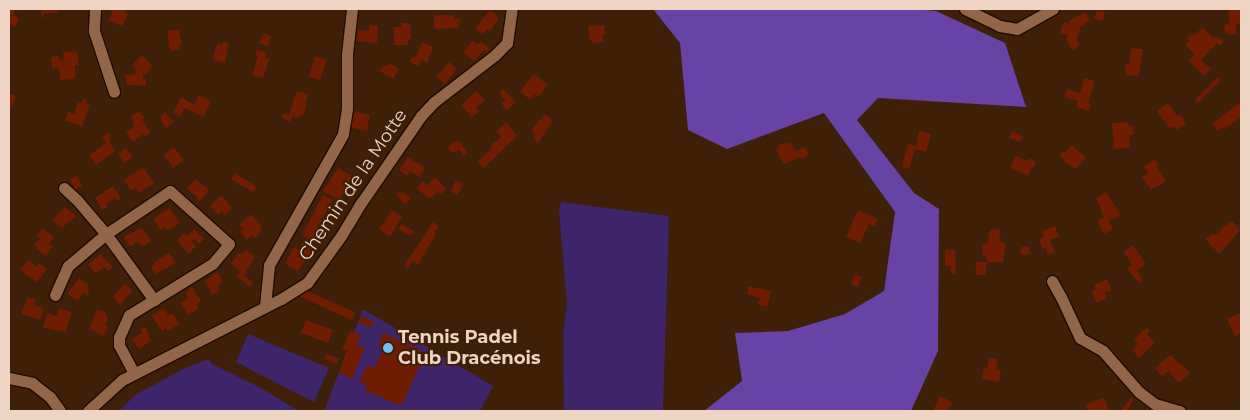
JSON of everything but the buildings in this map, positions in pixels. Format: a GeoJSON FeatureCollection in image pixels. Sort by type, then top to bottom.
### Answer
{"type":"FeatureCollection","features":[{"type":"Feature","properties":{"kind":"street"},"geometry":{"type":"LineString","coordinates":[[94,9],[94,31],[114,92]]}},
{"type":"Feature","properties":{"kind":"street"},"geometry":{"type":"LineString","coordinates":[[265,306],[269,264],[343,134],[347,108],[347,54],[352,9]]}},
{"type":"Feature","properties":{"kind":"street","name":"Chemin de la Motte"},"geometry":{"type":"LineString","coordinates":[[88,411],[122,380],[307,283],[341,236],[361,203],[421,116],[434,102],[495,55],[507,43],[512,9]]}},
{"type":"Feature","properties":{"kind":"street"},"geometry":{"type":"LineString","coordinates":[[965,9],[1000,26],[1017,29],[1049,11]]}},
{"type":"Feature","properties":{"kind":"street"},"geometry":{"type":"LineString","coordinates":[[64,188],[78,200],[106,234],[154,300]]}},
{"type":"Feature","properties":{"kind":"street"},"geometry":{"type":"LineString","coordinates":[[55,295],[68,266],[106,234],[170,191],[229,244],[212,264],[129,315],[119,337],[119,345],[134,373]]}},
{"type":"Feature","properties":{"kind":"street"},"geometry":{"type":"LineString","coordinates":[[1052,281],[1080,338],[1103,351],[1140,392],[1155,404],[1180,411]]}},
{"type":"Feature","properties":{"kind":"street"},"geometry":{"type":"LineString","coordinates":[[9,378],[32,384],[50,397],[60,411]]}},
{"type":"Feature","properties":{"kind":"shaded area"},"geometry":{"type":"Polygon","coordinates":[[[653,9],[914,9],[936,11],[1005,43],[1026,107],[878,98],[857,120],[914,193],[939,209],[938,351],[911,411],[704,411],[742,381],[735,333],[788,331],[845,314],[884,291],[895,212],[824,113],[727,149],[688,130],[680,43],[653,9]]]}},
{"type":"Feature","properties":{"kind":"shaded area"},"geometry":{"type":"Polygon","coordinates":[[[561,202],[669,216],[663,411],[564,411],[563,333],[567,304],[559,212],[561,202]]]}},
{"type":"Feature","properties":{"kind":"shaded area","name":"Tennis Padel Club Dracénois"},"geometry":{"type":"Polygon","coordinates":[[[363,309],[493,386],[480,411],[324,411],[363,309]]]}},
{"type":"Feature","properties":{"kind":"shaded area"},"geometry":{"type":"Polygon","coordinates":[[[248,334],[329,368],[314,402],[236,362],[248,334]]]}},
{"type":"Feature","properties":{"kind":"shaded area"},"geometry":{"type":"Polygon","coordinates":[[[209,359],[212,364],[261,388],[299,411],[119,411],[135,395],[185,368],[209,359]]]}},
{"type":"Feature","properties":{"kind":"place","name":"Tennis Padel Club Dracénois"},"geometry":{"type":"Point","coordinates":[388,348]}}]}
